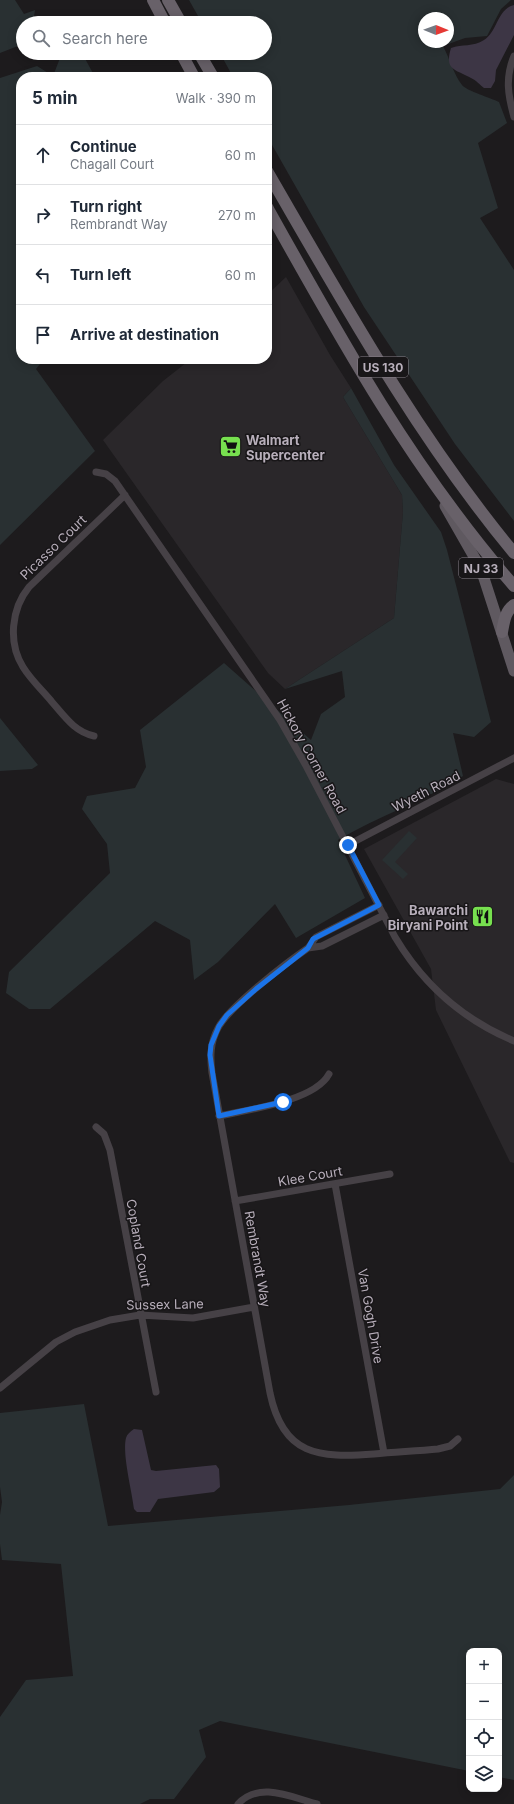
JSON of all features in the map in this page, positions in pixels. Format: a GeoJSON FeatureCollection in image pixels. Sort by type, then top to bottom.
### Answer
{"type":"FeatureCollection","features":[{"type":"Feature","properties":{"kind":"highway"},"geometry":{"type":"LineString","coordinates":[[153,0],[161,16]]}},
{"type":"Feature","properties":{"kind":"highway"},"geometry":{"type":"LineString","coordinates":[[168,0],[178,16]]}},
{"type":"Feature","properties":{"kind":"highway"},"geometry":{"type":"LineString","coordinates":[[185,60],[191,72]]}},
{"type":"Feature","properties":{"kind":"highway"},"geometry":{"type":"LineString","coordinates":[[203,60],[210,72]]}},
{"type":"Feature","properties":{"kind":"highway","name":"US 130"},"geometry":{"type":"LineString","coordinates":[[272,183],[355,323],[440,456],[482,514],[514,552]]}},
{"type":"Feature","properties":{"kind":"highway","name":"US 130"},"geometry":{"type":"LineString","coordinates":[[272,216],[354,362],[394,426],[451,509],[514,586]]}},
{"type":"Feature","properties":{"kind":"highway"},"geometry":{"type":"LineString","coordinates":[[502,632],[504,618],[510,608],[514,605]]}},
{"type":"Feature","properties":{"kind":"main road","name":"NJ 33"},"geometry":{"type":"LineString","coordinates":[[426,474],[481,569],[514,671]]}},
{"type":"Feature","properties":{"kind":"street"},"geometry":{"type":"LineString","coordinates":[[514,56],[510,67],[507,87],[514,117]]}},
{"type":"Feature","properties":{"kind":"street","name":"Hickory Corner Road"},"geometry":{"type":"LineString","coordinates":[[96,472],[106,474],[115,481],[280,720],[384,915],[407,955],[440,994],[470,1018],[514,1042]]}},
{"type":"Feature","properties":{"kind":"street","name":"Picasso Court"},"geometry":{"type":"LineString","coordinates":[[94,736],[84,734],[73,727],[23,668],[15,648],[13,626],[18,606],[29,587],[125,495]]}},
{"type":"Feature","properties":{"kind":"street","name":"Wyeth Road"},"geometry":{"type":"LineString","coordinates":[[348,845],[514,758]]}},
{"type":"Feature","properties":{"kind":"street","name":"Rembrandt Way"},"geometry":{"type":"LineString","coordinates":[[379,905],[316,937],[308,948],[256,989],[227,1015],[219,1026],[211,1045],[210,1055],[219,1116],[274,1408],[287,1433],[308,1449],[325,1455],[342,1456],[444,1448],[458,1439]]}},
{"type":"Feature","properties":{"kind":"street","name":"Rembrandt Way"},"geometry":{"type":"LineString","coordinates":[[308,948],[322,946],[384,915]]}},
{"type":"Feature","properties":{"kind":"street"},"geometry":{"type":"LineString","coordinates":[[219,1116],[274,1105],[306,1093],[320,1086],[329,1074]]}},
{"type":"Feature","properties":{"kind":"street","name":"Copland Court"},"geometry":{"type":"LineString","coordinates":[[96,1127],[104,1134],[110,1150],[140,1315],[156,1392]]}},
{"type":"Feature","properties":{"kind":"street","name":"Klee Court"},"geometry":{"type":"LineString","coordinates":[[236,1202],[390,1174]]}},
{"type":"Feature","properties":{"kind":"street","name":"Van Gogh Drive"},"geometry":{"type":"LineString","coordinates":[[335,1184],[384,1453]]}},
{"type":"Feature","properties":{"kind":"street","name":"Sussex Lane"},"geometry":{"type":"LineString","coordinates":[[0,1388],[50,1345],[62,1338],[118,1318],[140,1315],[193,1318],[254,1307]]}},
{"type":"Feature","properties":{"kind":"street"},"geometry":{"type":"LineString","coordinates":[[238,1804],[251,1794],[267,1791],[317,1804]]}},
{"type":"Feature","properties":{"kind":"shaded area"},"geometry":{"type":"Polygon","coordinates":[[[0,0],[15,0],[24,14],[35,10],[34,16],[16,16],[16,47],[0,53],[0,0]]]}},
{"type":"Feature","properties":{"kind":"shaded area"},"geometry":{"type":"Polygon","coordinates":[[[189,0],[511,0],[501,9],[487,36],[465,38],[454,42],[454,12],[418,12],[418,48],[444,48],[456,76],[462,85],[474,92],[499,102],[507,123],[478,143],[498,208],[480,218],[514,270],[514,521],[455,444],[364,307],[272,145],[272,72],[230,72],[224,60],[272,60],[272,16],[198,16],[189,0]]]}},
{"type":"Feature","properties":{"kind":"shaded area"},"geometry":{"type":"Polygon","coordinates":[[[514,5],[514,35],[496,70],[495,81],[491,88],[484,88],[475,80],[456,71],[450,65],[449,56],[451,48],[472,45],[484,40],[489,36],[501,15],[508,7],[514,5]]]}},
{"type":"Feature","properties":{"kind":"shaded area"},"geometry":{"type":"Polygon","coordinates":[[[59,60],[86,60],[92,72],[55,72],[59,60]]]}},
{"type":"Feature","properties":{"kind":"shaded area"},"geometry":{"type":"Polygon","coordinates":[[[37,66],[47,72],[18,72],[37,66]]]}},
{"type":"Feature","properties":{"kind":"shaded area"},"geometry":{"type":"Polygon","coordinates":[[[16,73],[16,364],[40,364],[36,369],[95,451],[0,545],[0,78],[16,73]]]}},
{"type":"Feature","properties":{"kind":"shaded area"},"geometry":{"type":"Polygon","coordinates":[[[286,277],[330,355],[351,388],[343,397],[402,495],[403,512],[394,618],[285,689],[268,673],[103,440],[163,381],[185,364],[272,364],[272,290],[286,277]]]}},
{"type":"Feature","properties":{"kind":"shaded area"},"geometry":{"type":"Polygon","coordinates":[[[351,388],[394,465],[441,532],[447,550],[491,722],[474,737],[453,733],[463,776],[432,794],[353,831],[338,840],[365,898],[296,938],[275,904],[218,962],[194,980],[190,940],[155,921],[50,1009],[29,1009],[6,993],[9,972],[110,873],[107,844],[82,809],[87,796],[135,788],[146,767],[140,730],[224,663],[311,740],[321,714],[345,697],[342,671],[285,689],[394,618],[403,512],[402,495],[343,397],[351,388]]]}},
{"type":"Feature","properties":{"kind":"shaded area"},"geometry":{"type":"Polygon","coordinates":[[[0,718],[38,765],[32,769],[0,771],[0,718]]]}},
{"type":"Feature","properties":{"kind":"shaded area"},"geometry":{"type":"Polygon","coordinates":[[[496,779],[514,784],[514,1163],[510,1162],[436,1010],[431,969],[364,849],[496,779]]]}},
{"type":"Feature","properties":{"kind":"shaded area"},"geometry":{"type":"Polygon","coordinates":[[[409,831],[417,838],[395,862],[408,874],[403,879],[382,860],[409,831]]]}},
{"type":"Feature","properties":{"kind":"shaded area"},"geometry":{"type":"Polygon","coordinates":[[[84,1404],[108,1526],[349,1505],[500,1489],[514,1475],[514,1780],[502,1778],[502,1648],[466,1648],[466,1770],[220,1721],[199,1730],[206,1757],[174,1799],[150,1799],[140,1804],[0,1804],[0,1717],[26,1680],[73,1676],[61,1564],[2,1560],[0,1544],[0,1515],[2,1502],[0,1487],[0,1413],[84,1404]]]}},
{"type":"Feature","properties":{"kind":"shaded area"},"geometry":{"type":"Polygon","coordinates":[[[134,1429],[142,1430],[151,1470],[156,1471],[216,1465],[219,1469],[220,1487],[214,1492],[158,1499],[150,1512],[137,1512],[134,1509],[125,1453],[126,1437],[134,1429]]]}},
{"type":"Feature","properties":{"kind":"place","name":"Walmart Supercenter"},"geometry":{"type":"Point","coordinates":[230,447]}},
{"type":"Feature","properties":{"kind":"place","name":"Bawarchi Biryani Point"},"geometry":{"type":"Point","coordinates":[483,917]}},
{"type":"Feature","properties":{"kind":"route"},"geometry":{"type":"LineString","coordinates":[[283,1102],[219,1116],[211,1067],[211,1045],[219,1026],[227,1015],[256,989],[308,948],[313,939],[379,905],[348,845]]}}]}
